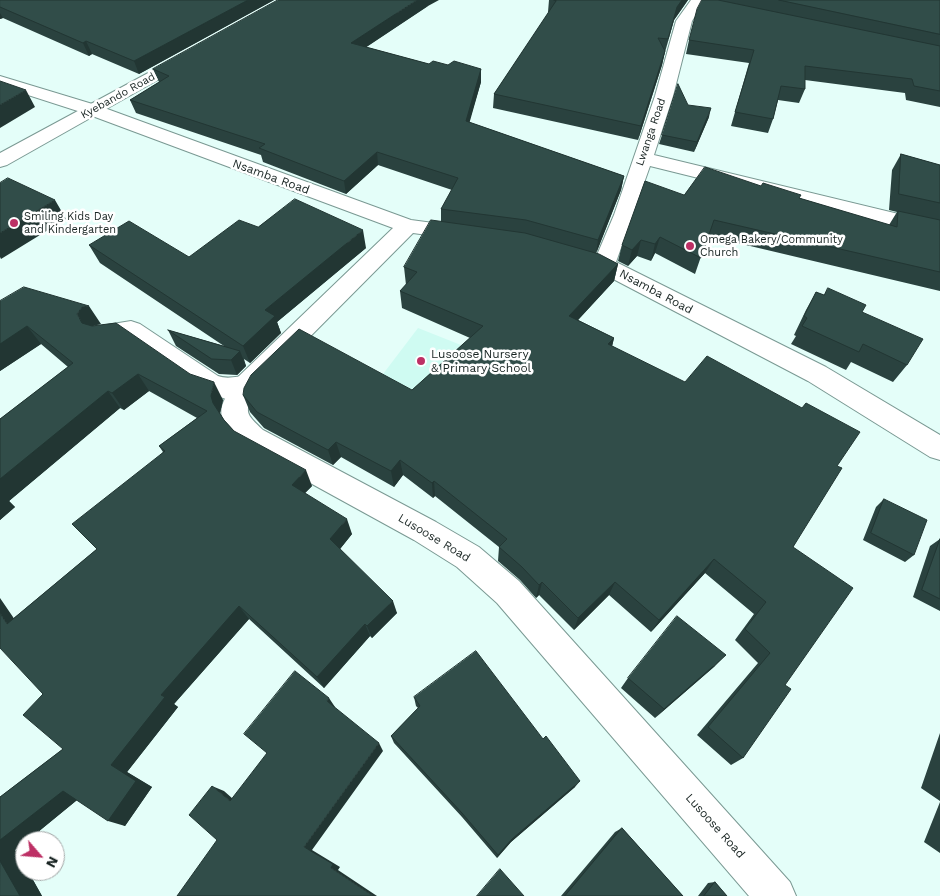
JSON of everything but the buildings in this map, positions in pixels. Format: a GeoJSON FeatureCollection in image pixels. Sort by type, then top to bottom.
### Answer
{"type":"FeatureCollection","features":[{"type":"Feature","properties":{"kind":"street","name":"Lwanga Road"},"geometry":{"type":"LineString","coordinates":[[604,264],[624,216],[664,96],[684,22],[702,3]]}},
{"type":"Feature","properties":{"kind":"street","name":"Kyebando Road"},"geometry":{"type":"LineString","coordinates":[[0,161],[206,47]]}},
{"type":"Feature","properties":{"kind":"street","name":"Nsamba Road"},"geometry":{"type":"LineString","coordinates":[[0,81],[93,110],[408,226],[482,235]]}},
{"type":"Feature","properties":{"kind":"street"},"geometry":{"type":"LineString","coordinates":[[642,158],[940,231]]}},
{"type":"Feature","properties":{"kind":"street","name":"Lusoose Road"},"geometry":{"type":"LineString","coordinates":[[408,226],[247,384],[234,404],[235,419],[253,438],[425,531],[475,563],[508,592],[776,896]]}},
{"type":"Feature","properties":{"kind":"street","name":"Nsamba Road"},"geometry":{"type":"LineString","coordinates":[[560,251],[604,264],[816,374],[940,448]]}},
{"type":"Feature","properties":{"kind":"street"},"geometry":{"type":"LineString","coordinates":[[103,333],[131,330],[209,383],[226,390],[247,384]]}},
{"type":"Feature","properties":{"kind":"shaded area","name":"Lusoose Nursery & Primary School"},"geometry":{"type":"Polygon","coordinates":[[[418,328],[461,345],[424,396],[380,378],[418,328]]]}},
{"type":"Feature","properties":{"kind":"place","name":"Smiling Kids Day and Kindergarten"},"geometry":{"type":"Point","coordinates":[14,223]}},
{"type":"Feature","properties":{"kind":"place","name":"Omega Bakery/Community Church"},"geometry":{"type":"Point","coordinates":[690,246]}},
{"type":"Feature","properties":{"kind":"place","name":"Lusoose Nursery & Primary School"},"geometry":{"type":"Point","coordinates":[421,361]}}]}
